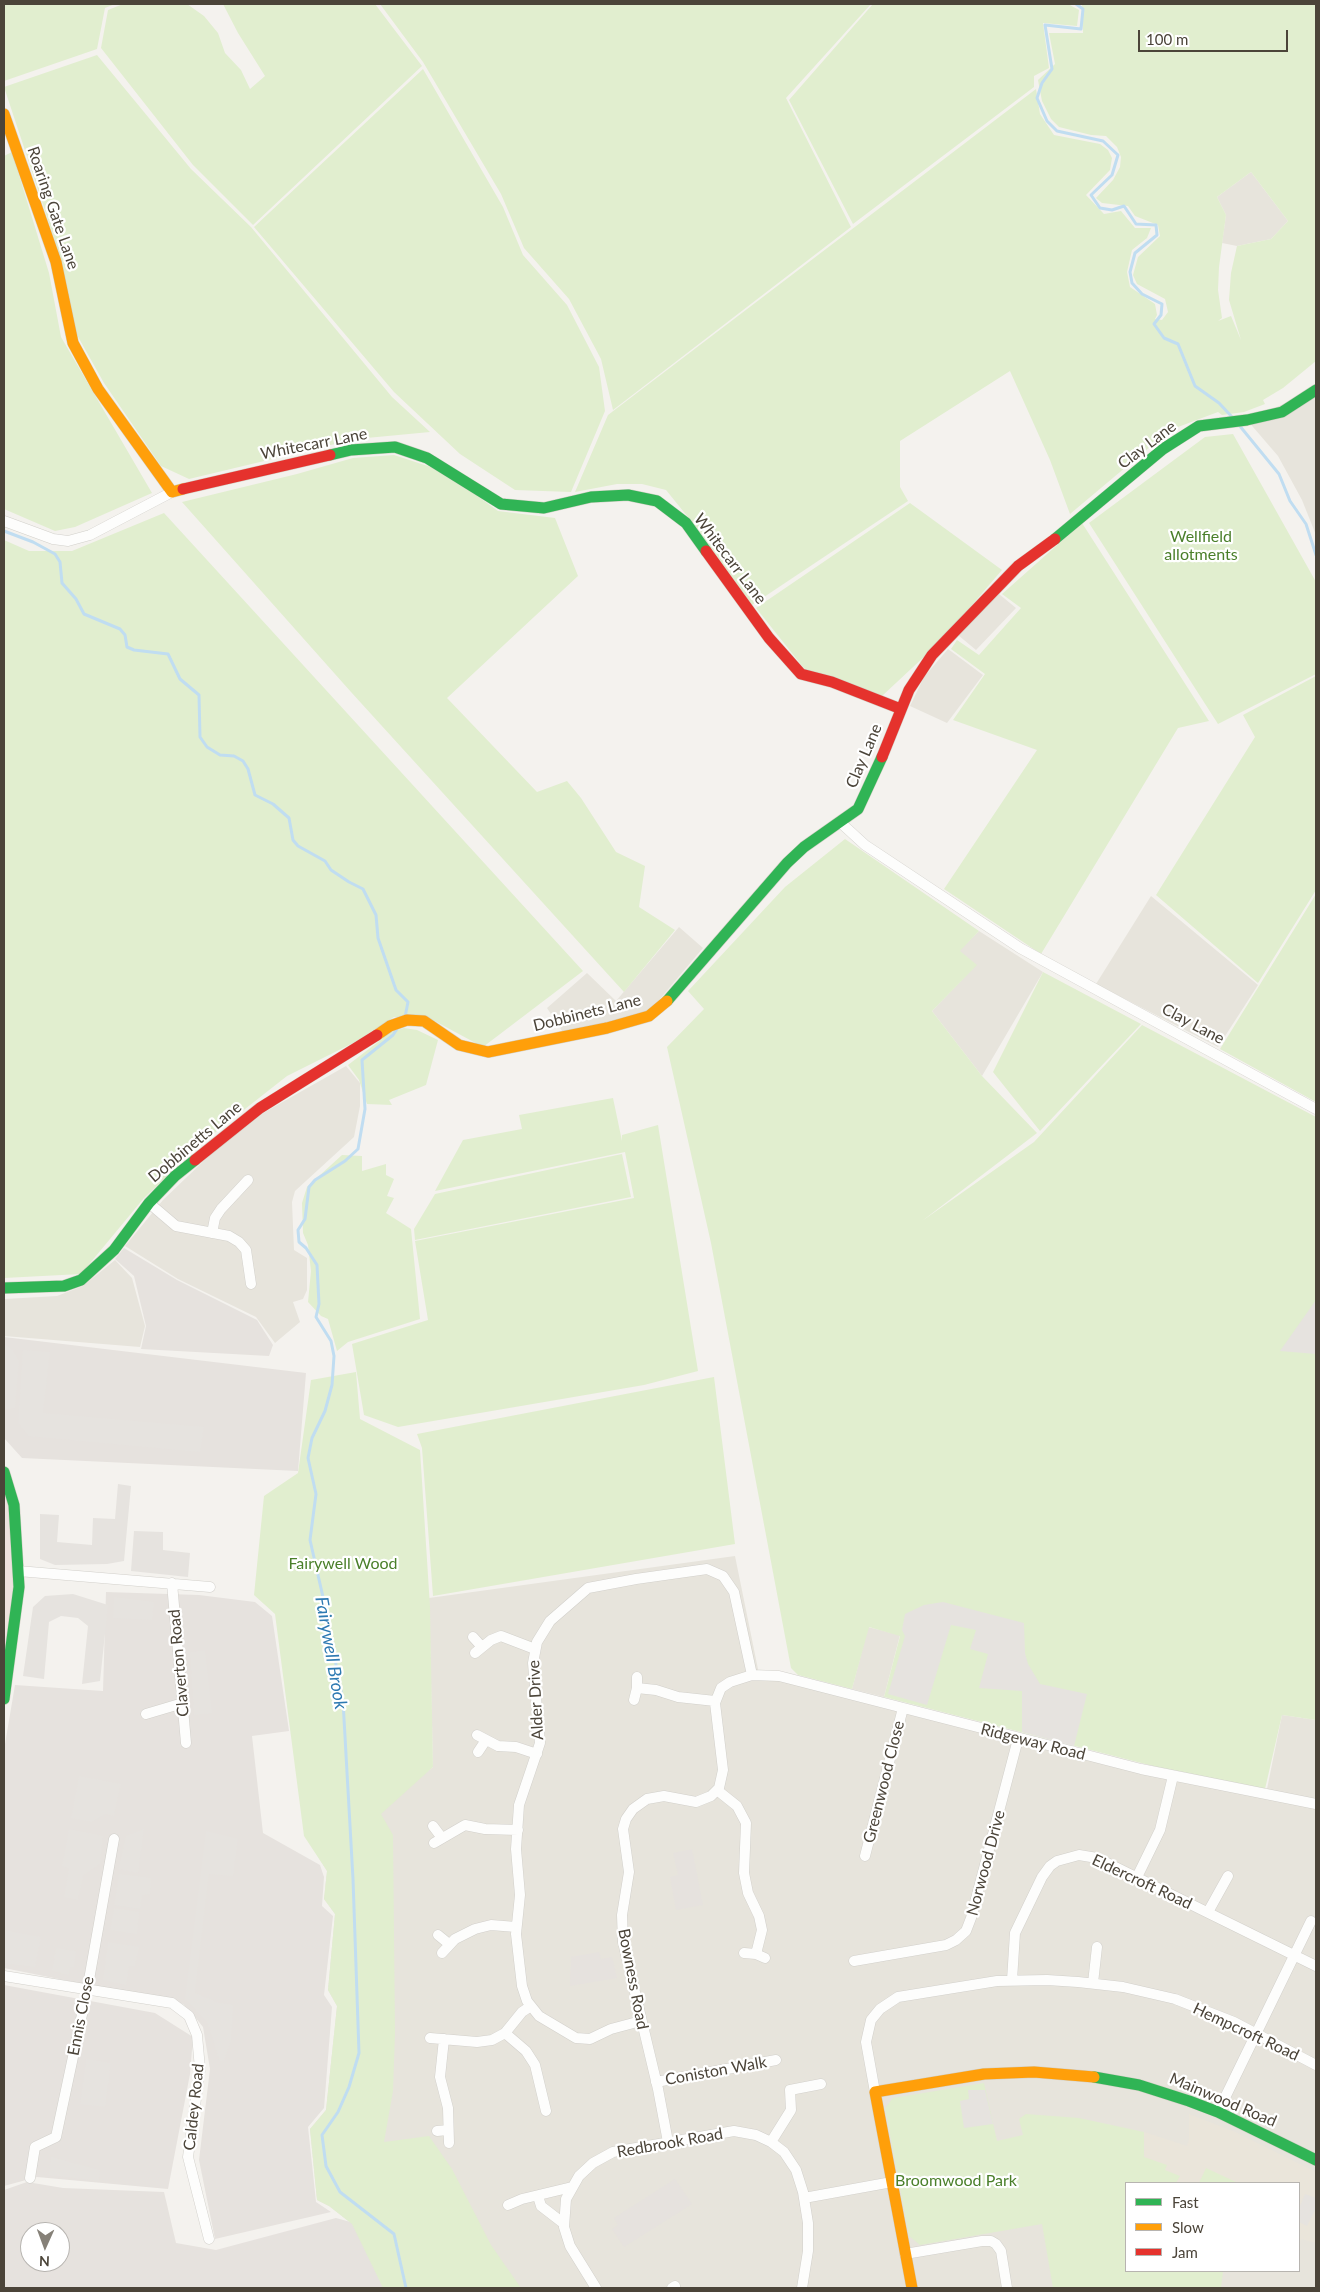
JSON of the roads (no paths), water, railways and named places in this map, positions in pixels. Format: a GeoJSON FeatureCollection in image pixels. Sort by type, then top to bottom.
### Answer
{"type":"FeatureCollection","features":[{"type":"Feature","properties":{"kind":"street","name":"Roaring Gate Lane"},"geometry":{"type":"LineString","coordinates":[[4,114],[56,262],[73,343],[98,389],[172,492]]}},
{"type":"Feature","properties":{"kind":"street","name":"Clay Lane"},"geometry":{"type":"LineString","coordinates":[[1315,393],[1282,412],[1246,420],[1199,426],[1163,450],[1078,521],[1018,566],[932,655],[919,673],[901,709],[868,791],[858,809],[841,823],[865,845],[1020,948],[1316,1109]]}},
{"type":"Feature","properties":{"kind":"street","name":"Whitecarr Lane"},"geometry":{"type":"LineString","coordinates":[[4,521],[53,539],[68,541],[90,535],[172,492],[351,450],[395,447],[427,458],[501,504],[544,508],[591,497],[628,495],[656,501],[686,523],[769,638],[801,674],[832,682],[901,709]]}},
{"type":"Feature","properties":{"kind":"street","name":"Dobbinets Lane"},"geometry":{"type":"LineString","coordinates":[[390,1026],[407,1020],[424,1021],[459,1044],[473,1050],[488,1052],[607,1028],[649,1016],[660,1009],[787,863],[804,847],[841,823]]}},
{"type":"Feature","properties":{"kind":"street","name":"Dobbinetts Lane"},"geometry":{"type":"LineString","coordinates":[[4,1288],[64,1286],[81,1280],[114,1250],[175,1176],[260,1108],[304,1079],[338,1061],[390,1026]]}},
{"type":"Feature","properties":{"kind":"street"},"geometry":{"type":"LineString","coordinates":[[212,1233],[215,1218],[221,1209],[248,1180]]}},
{"type":"Feature","properties":{"kind":"street"},"geometry":{"type":"LineString","coordinates":[[150,1204],[176,1226],[229,1236],[239,1242],[246,1250],[251,1284]]}},
{"type":"Feature","properties":{"kind":"street"},"geometry":{"type":"LineString","coordinates":[[4,1472],[14,1505],[19,1587],[4,1699]]}},
{"type":"Feature","properties":{"kind":"street","name":"Alder Drive"},"geometry":{"type":"LineString","coordinates":[[641,2020],[611,2029],[594,2038],[579,2039],[563,2032],[543,2019],[531,2006],[522,1986],[516,1927],[520,1895],[516,1849],[519,1805],[537,1754],[540,1735],[533,1671],[535,1648],[541,1633],[550,1621],[588,1588],[636,1578],[707,1569],[723,1576],[734,1592],[752,1675]]}},
{"type":"Feature","properties":{"kind":"street","name":"Claverton Road"},"geometry":{"type":"LineString","coordinates":[[18,1571],[210,1587]]}},
{"type":"Feature","properties":{"kind":"street","name":"Claverton Road"},"geometry":{"type":"LineString","coordinates":[[172,1583],[186,1743]]}},
{"type":"Feature","properties":{"kind":"street"},"geometry":{"type":"LineString","coordinates":[[474,1637],[479,1650],[494,1638],[501,1636],[535,1648]]}},
{"type":"Feature","properties":{"kind":"street"},"geometry":{"type":"LineString","coordinates":[[744,1954],[761,1956],[762,1930],[759,1916],[748,1894],[744,1873],[746,1823],[740,1809],[717,1790],[722,1782],[723,1770],[715,1701],[719,1691],[726,1684],[752,1675]]}},
{"type":"Feature","properties":{"kind":"street","name":"Ridgeway Road"},"geometry":{"type":"LineString","coordinates":[[752,1675],[779,1676],[1018,1739],[1173,1776],[1316,1804]]}},
{"type":"Feature","properties":{"kind":"street"},"geometry":{"type":"LineString","coordinates":[[634,1700],[637,1683],[682,1698],[715,1701]]}},
{"type":"Feature","properties":{"kind":"street"},"geometry":{"type":"LineString","coordinates":[[146,1714],[183,1703]]}},
{"type":"Feature","properties":{"kind":"street","name":"Greenwood Close"},"geometry":{"type":"LineString","coordinates":[[865,1856],[903,1708]]}},
{"type":"Feature","properties":{"kind":"street"},"geometry":{"type":"LineString","coordinates":[[478,1752],[482,1738],[498,1746],[516,1747],[537,1754]]}},
{"type":"Feature","properties":{"kind":"street","name":"Norwood Drive"},"geometry":{"type":"LineString","coordinates":[[854,1961],[938,1947],[956,1940],[966,1931],[1018,1739]]}},
{"type":"Feature","properties":{"kind":"street"},"geometry":{"type":"LineString","coordinates":[[1136,1877],[1160,1830],[1173,1776]]}},
{"type":"Feature","properties":{"kind":"street","name":"Bowness Road"},"geometry":{"type":"LineString","coordinates":[[668,2142],[622,1935],[623,1907],[628,1877],[623,1837],[625,1822],[635,1806],[648,1799],[664,1796],[696,1802],[711,1796],[717,1790]]}},
{"type":"Feature","properties":{"kind":"street"},"geometry":{"type":"LineString","coordinates":[[433,1826],[438,1840],[465,1825],[485,1829],[518,1830]]}},
{"type":"Feature","properties":{"kind":"street","name":"Ennis Close"},"geometry":{"type":"LineString","coordinates":[[30,2178],[35,2147],[56,2137],[87,1990],[114,1840]]}},
{"type":"Feature","properties":{"kind":"street","name":"Eldercroft Road"},"geometry":{"type":"LineString","coordinates":[[1012,1980],[1012,1949],[1016,1927],[1042,1877],[1050,1866],[1067,1857],[1089,1856],[1136,1877],[1316,1966]]}},
{"type":"Feature","properties":{"kind":"street"},"geometry":{"type":"LineString","coordinates":[[1208,1912],[1228,1874]]}},
{"type":"Feature","properties":{"kind":"street"},"geometry":{"type":"LineString","coordinates":[[1218,2112],[1312,1919]]}},
{"type":"Feature","properties":{"kind":"street"},"geometry":{"type":"LineString","coordinates":[[438,1935],[445,1949],[466,1932],[480,1927],[491,1925],[516,1927]]}},
{"type":"Feature","properties":{"kind":"street"},"geometry":{"type":"LineString","coordinates":[[1093,1983],[1097,1945]]}},
{"type":"Feature","properties":{"kind":"street","name":"Caldey Road"},"geometry":{"type":"LineString","coordinates":[[4,1976],[172,2003],[189,2016],[197,2035],[200,2069],[188,2157],[209,2239]]}},
{"type":"Feature","properties":{"kind":"street","name":"Hempcroft Road"},"geometry":{"type":"LineString","coordinates":[[875,2092],[868,2059],[867,2036],[871,2020],[885,2004],[898,1998],[916,1994],[969,1984],[1012,1980],[1093,1983],[1129,1988],[1175,1999],[1212,2012],[1316,2065]]}},
{"type":"Feature","properties":{"kind":"street"},"geometry":{"type":"LineString","coordinates":[[430,2038],[480,2042],[496,2038],[505,2033],[522,2012],[531,2006]]}},
{"type":"Feature","properties":{"kind":"street"},"geometry":{"type":"LineString","coordinates":[[505,2033],[532,2059],[548,2091],[546,2111]]}},
{"type":"Feature","properties":{"kind":"street"},"geometry":{"type":"LineString","coordinates":[[444,2039],[440,2077],[448,2104],[442,2131],[449,2144]]}},
{"type":"Feature","properties":{"kind":"street","name":"Coniston Walk"},"geometry":{"type":"LineString","coordinates":[[656,2082],[776,2060]]}},
{"type":"Feature","properties":{"kind":"street","name":"Mainwood Road"},"geometry":{"type":"LineString","coordinates":[[875,2092],[971,2075],[1047,2072],[1090,2076],[1139,2085],[1177,2096],[1218,2112],[1316,2160]]}},
{"type":"Feature","properties":{"kind":"street"},"geometry":{"type":"LineString","coordinates":[[771,2142],[791,2110],[790,2090],[821,2084]]}},
{"type":"Feature","properties":{"kind":"street"},"geometry":{"type":"LineString","coordinates":[[875,2092],[912,2288]]}},
{"type":"Feature","properties":{"kind":"street","name":"Redbrook Road"},"geometry":{"type":"LineString","coordinates":[[596,2288],[570,2246],[563,2223],[564,2206],[572,2187],[589,2166],[607,2155],[734,2131],[756,2135],[771,2142],[792,2162],[804,2198],[808,2246],[802,2288]]}},
{"type":"Feature","properties":{"kind":"street"},"geometry":{"type":"LineString","coordinates":[[804,2198],[892,2182]]}},
{"type":"Feature","properties":{"kind":"street"},"geometry":{"type":"LineString","coordinates":[[508,2205],[518,2200],[572,2187]]}},
{"type":"Feature","properties":{"kind":"street"},"geometry":{"type":"LineString","coordinates":[[538,2196],[541,2206],[563,2223]]}},
{"type":"Feature","properties":{"kind":"street"},"geometry":{"type":"LineString","coordinates":[[905,2254],[990,2241],[996,2244],[1000,2251],[1007,2288]]}},
{"type":"Feature","properties":{"kind":"waterway"},"geometry":{"type":"LineString","coordinates":[[1076,4],[1083,9],[1081,29],[1045,25],[1052,69],[1042,83],[1037,98],[1047,121],[1057,131],[1103,141],[1118,155],[1112,175],[1091,195],[1100,208],[1112,210],[1124,206],[1136,224],[1156,225],[1157,235],[1135,253],[1130,272],[1132,283],[1142,294],[1162,304],[1161,315],[1154,324],[1164,338],[1178,344],[1195,386],[1219,403],[1233,418]]}},
{"type":"Feature","properties":{"kind":"waterway"},"geometry":{"type":"LineString","coordinates":[[1239,425],[1279,474],[1290,501],[1306,524],[1316,555]]}},
{"type":"Feature","properties":{"kind":"waterway","name":"Fairywell Brook"},"geometry":{"type":"LineString","coordinates":[[4,531],[33,542],[55,554],[60,562],[62,583],[76,599],[84,614],[120,629],[125,635],[127,647],[134,650],[168,654],[180,679],[199,695],[200,737],[207,747],[220,755],[234,756],[243,761],[248,769],[255,795],[273,804],[289,818],[293,840],[298,846],[325,861],[331,870],[363,889],[376,915],[378,938],[396,990],[408,1002],[405,1017]]}},
{"type":"Feature","properties":{"kind":"waterway","name":"Fairywell Brook"},"geometry":{"type":"LineString","coordinates":[[397,1029],[393,1035],[362,1060],[365,1109],[358,1149],[345,1161],[315,1180],[309,1187],[305,1219],[298,1230],[299,1242],[306,1248],[317,1265],[319,1304],[316,1317],[331,1341],[334,1356],[332,1385],[325,1411],[312,1438],[308,1458],[316,1494],[310,1540],[343,1701],[353,1879],[359,2053],[349,2087],[338,2112],[322,2135],[326,2166],[340,2192],[394,2234],[406,2288]]}},
{"type":"Feature","properties":{"kind":"park label","name":"Wellfield allotments"},"geometry":{"type":"Point","coordinates":[1201,546]}},
{"type":"Feature","properties":{"kind":"park label","name":"Fairywell Wood"},"geometry":{"type":"Point","coordinates":[343,1564]}},
{"type":"Feature","properties":{"kind":"park label","name":"Broomwood Park"},"geometry":{"type":"Point","coordinates":[956,2181]}}]}
